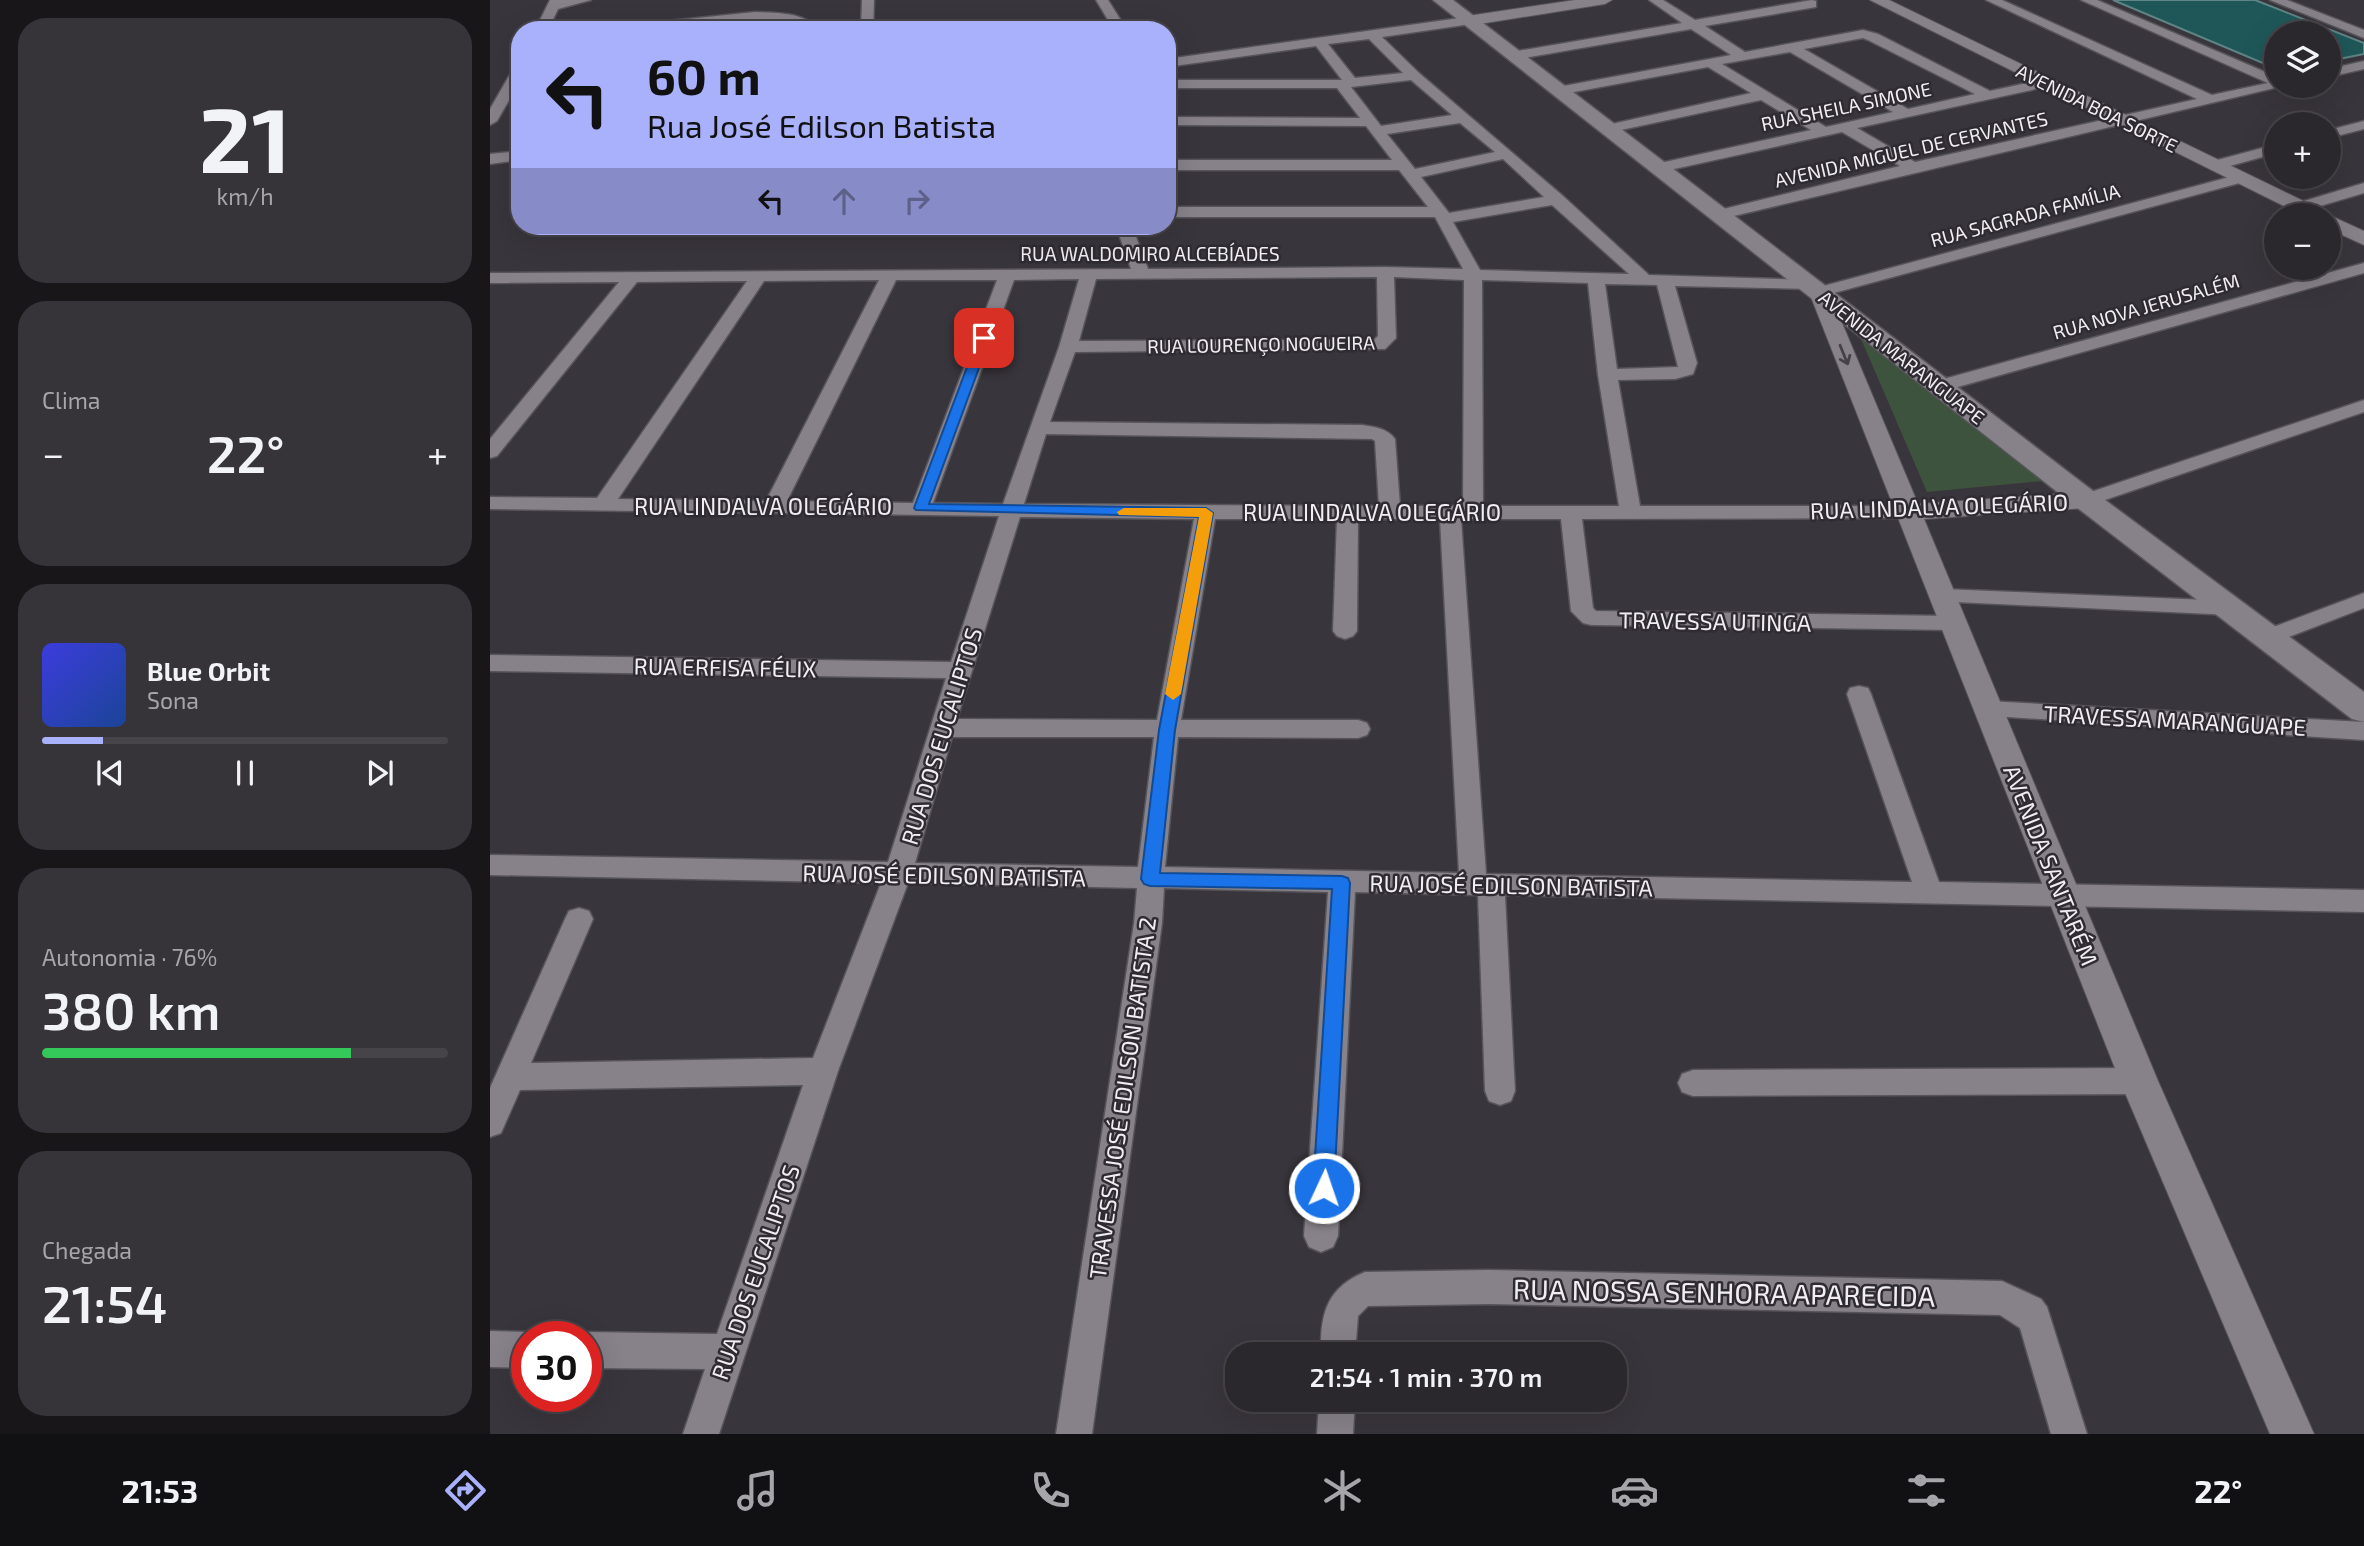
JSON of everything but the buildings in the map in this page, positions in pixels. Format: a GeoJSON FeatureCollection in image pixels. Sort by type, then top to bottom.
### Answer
{"type":"FeatureCollection","features":[{"type":"Feature","properties":{"kind":"main road","name":"AVENIDA MARANGUAPE"},"geometry":{"type":"LineString","coordinates":[[1441,0],[2086,500],[2364,710]]}},
{"type":"Feature","properties":{"kind":"street"},"geometry":{"type":"LineString","coordinates":[[545,21],[554,3],[585,0]]}},
{"type":"Feature","properties":{"kind":"street"},"geometry":{"type":"LineString","coordinates":[[867,0],[867,21]]}},
{"type":"Feature","properties":{"kind":"street"},"geometry":{"type":"LineString","coordinates":[[1103,0],[1116,21]]}},
{"type":"Feature","properties":{"kind":"street"},"geometry":{"type":"LineString","coordinates":[[1176,62],[1605,0]]}},
{"type":"Feature","properties":{"kind":"street"},"geometry":{"type":"LineString","coordinates":[[1655,0],[1742,56]]}},
{"type":"Feature","properties":{"kind":"street","name":"AVENIDA BOA SORTE"},"geometry":{"type":"LineString","coordinates":[[1877,0],[2292,203]]}},
{"type":"Feature","properties":{"kind":"street"},"geometry":{"type":"LineString","coordinates":[[1992,0],[2211,100]]}},
{"type":"Feature","properties":{"kind":"street"},"geometry":{"type":"LineString","coordinates":[[2087,0],[2264,77]]}},
{"type":"Feature","properties":{"kind":"street"},"geometry":{"type":"LineString","coordinates":[[2276,0],[2364,34]]}},
{"type":"Feature","properties":{"kind":"street"},"geometry":{"type":"LineString","coordinates":[[1512,56],[1812,4]]}},
{"type":"Feature","properties":{"kind":"street"},"geometry":{"type":"LineString","coordinates":[[715,21],[764,14],[806,21]]}},
{"type":"Feature","properties":{"kind":"street"},"geometry":{"type":"LineString","coordinates":[[1372,34],[1414,76],[1557,199],[1646,281]]}},
{"type":"Feature","properties":{"kind":"street"},"geometry":{"type":"LineString","coordinates":[[1558,91],[1859,34],[1874,37],[1987,95]]}},
{"type":"Feature","properties":{"kind":"street"},"geometry":{"type":"LineString","coordinates":[[1319,41],[1373,126],[1441,215],[1473,273],[1462,512],[1482,884],[1500,1091]]}},
{"type":"Feature","properties":{"kind":"street"},"geometry":{"type":"LineString","coordinates":[[1791,47],[1904,113]]}},
{"type":"Feature","properties":{"kind":"street"},"geometry":{"type":"LineString","coordinates":[[1709,62],[1823,131]]}},
{"type":"Feature","properties":{"kind":"street"},"geometry":{"type":"LineString","coordinates":[[2341,70],[2364,65]]}},
{"type":"Feature","properties":{"kind":"street"},"geometry":{"type":"LineString","coordinates":[[1176,84],[1346,84],[1414,76]]}},
{"type":"Feature","properties":{"kind":"street","name":"RUA SHEILA SIMONE"},"geometry":{"type":"LineString","coordinates":[[1656,168],[2045,83]]}},
{"type":"Feature","properties":{"kind":"street"},"geometry":{"type":"LineString","coordinates":[[490,121],[511,85]]}},
{"type":"Feature","properties":{"kind":"street","name":"AVENIDA MIGUEL DE CERVANTES"},"geometry":{"type":"LineString","coordinates":[[1717,215],[2264,86]]}},
{"type":"Feature","properties":{"kind":"street"},"geometry":{"type":"LineString","coordinates":[[1607,129],[1763,95]]}},
{"type":"Feature","properties":{"kind":"street"},"geometry":{"type":"LineString","coordinates":[[1176,121],[1373,126],[1462,118]]}},
{"type":"Feature","properties":{"kind":"street"},"geometry":{"type":"LineString","coordinates":[[2341,131],[2364,125]]}},
{"type":"Feature","properties":{"kind":"street"},"geometry":{"type":"LineString","coordinates":[[1844,127],[1913,167]]}},
{"type":"Feature","properties":{"kind":"street"},"geometry":{"type":"LineString","coordinates":[[2215,165],[2264,152]]}},
{"type":"Feature","properties":{"kind":"street"},"geometry":{"type":"LineString","coordinates":[[1176,165],[1408,169],[1506,155]]}},
{"type":"Feature","properties":{"kind":"street"},"geometry":{"type":"LineString","coordinates":[[490,159],[511,156]]}},
{"type":"Feature","properties":{"kind":"street","name":"RUA SAGRADA FAMÍLIA"},"geometry":{"type":"LineString","coordinates":[[1814,289],[2242,178]]}},
{"type":"Feature","properties":{"kind":"street"},"geometry":{"type":"LineString","coordinates":[[2313,203],[2364,188]]}},
{"type":"Feature","properties":{"kind":"street"},"geometry":{"type":"LineString","coordinates":[[1176,212],[1441,215],[1557,199]]}},
{"type":"Feature","properties":{"kind":"street"},"geometry":{"type":"LineString","coordinates":[[2341,227],[2364,239]]}},
{"type":"Feature","properties":{"kind":"street"},"geometry":{"type":"LineString","coordinates":[[1127,235],[1141,273]]}},
{"type":"Feature","properties":{"kind":"street","name":"RUA NOVA JERUSALÉM"},"geometry":{"type":"LineString","coordinates":[[1940,386],[2364,268]]}},
{"type":"Feature","properties":{"kind":"street","name":"RUA WALDOMIRO ALCEBÍADES"},"geometry":{"type":"LineString","coordinates":[[490,278],[1385,272],[1473,273],[1814,289]]}},
{"type":"Feature","properties":{"kind":"street","name":"RUA LOURENÇO NOGUEIRA"},"geometry":{"type":"LineString","coordinates":[[1068,347],[1379,345],[1387,338],[1385,272]]}},
{"type":"Feature","properties":{"kind":"street"},"geometry":{"type":"LineString","coordinates":[[921,508],[1007,274]]}},
{"type":"Feature","properties":{"kind":"street","name":"RUA DOS EUCALIPTOS"},"geometry":{"type":"LineString","coordinates":[[701,1434],[823,1071],[898,875],[960,670],[1038,428],[1068,347],[1089,274]]}},
{"type":"Feature","properties":{"kind":"street"},"geometry":{"type":"LineString","coordinates":[[490,452],[635,275]]}},
{"type":"Feature","properties":{"kind":"street"},"geometry":{"type":"LineString","coordinates":[[603,505],[760,275]]}},
{"type":"Feature","properties":{"kind":"street"},"geometry":{"type":"LineString","coordinates":[[774,506],[890,275]]}},
{"type":"Feature","properties":{"kind":"street"},"geometry":{"type":"LineString","coordinates":[[1596,280],[1607,375],[1630,511]]}},
{"type":"Feature","properties":{"kind":"street"},"geometry":{"type":"LineString","coordinates":[[1607,375],[1675,373],[1686,370],[1688,363],[1665,282]]}},
{"type":"Feature","properties":{"kind":"street","name":"AVENIDA SANTARÉM"},"geometry":{"type":"LineString","coordinates":[[1814,289],[2139,1082],[2292,1434]]}},
{"type":"Feature","properties":{"kind":"street"},"geometry":{"type":"LineString","coordinates":[[2086,500],[2364,406]]}},
{"type":"Feature","properties":{"kind":"street"},"geometry":{"type":"LineString","coordinates":[[1038,428],[1362,431],[1378,434],[1385,439],[1390,512]]}},
{"type":"Feature","properties":{"kind":"street","name":"RUA LINDALVA OLEGÁRIO"},"geometry":{"type":"LineString","coordinates":[[490,503],[1206,513],[1907,512],[2086,500]]}},
{"type":"Feature","properties":{"kind":"street","name":"TRAVESSA UTINGA"},"geometry":{"type":"LineString","coordinates":[[1571,511],[1582,611],[1591,618],[1947,610],[2232,608]]}},
{"type":"Feature","properties":{"kind":"street","name":"TRAVESSA JOSÉ EDILSON BATISTA 2"},"geometry":{"type":"LineString","coordinates":[[1074,1434],[1148,923],[1150,879],[1167,730],[1206,513]]}},
{"type":"Feature","properties":{"kind":"street"},"geometry":{"type":"LineString","coordinates":[[1345,631],[1348,513]]}},
{"type":"Feature","properties":{"kind":"street"},"geometry":{"type":"LineString","coordinates":[[2268,637],[2363,601]]}},
{"type":"Feature","properties":{"kind":"street","name":"RUA ERFISA FÉLIX"},"geometry":{"type":"LineString","coordinates":[[490,663],[960,670]]}},
{"type":"Feature","properties":{"kind":"street"},"geometry":{"type":"LineString","coordinates":[[1859,694],[1929,892]]}},
{"type":"Feature","properties":{"kind":"street","name":"TRAVESSA MARANGUAPE"},"geometry":{"type":"LineString","coordinates":[[1987,709],[2364,731]]}},
{"type":"Feature","properties":{"kind":"street"},"geometry":{"type":"LineString","coordinates":[[943,729],[1358,729]]}},
{"type":"Feature","properties":{"kind":"street","name":"RUA JOSÉ EDILSON BATISTA"},"geometry":{"type":"LineString","coordinates":[[490,865],[898,875],[2364,901]]}},
{"type":"Feature","properties":{"kind":"street"},"geometry":{"type":"LineString","coordinates":[[1321,1236],[1342,883]]}},
{"type":"Feature","properties":{"kind":"street"},"geometry":{"type":"LineString","coordinates":[[490,1124],[579,919]]}},
{"type":"Feature","properties":{"kind":"street"},"geometry":{"type":"LineString","coordinates":[[510,1077],[823,1071]]}},
{"type":"Feature","properties":{"kind":"street"},"geometry":{"type":"LineString","coordinates":[[1693,1083],[2139,1082]]}},
{"type":"Feature","properties":{"kind":"street","name":"RUA NOSSA SENHORA APARECIDA"},"geometry":{"type":"LineString","coordinates":[[1338,1342],[1339,1318],[1344,1304],[1353,1294],[1365,1289],[1529,1288],[2002,1298],[2018,1304],[2035,1319],[2068,1434]]}},
{"type":"Feature","properties":{"kind":"street"},"geometry":{"type":"LineString","coordinates":[[490,1349],[511,1350]]}},
{"type":"Feature","properties":{"kind":"street"},"geometry":{"type":"LineString","coordinates":[[602,1350],[729,1352]]}},
{"type":"Feature","properties":{"kind":"street"},"geometry":{"type":"LineString","coordinates":[[1335,1434],[1336,1412]]}},
{"type":"Feature","properties":{"kind":"green space"},"geometry":{"type":"Polygon","coordinates":[[[1861,339],[2043,481],[1927,492],[1861,339]]]}},
{"type":"Feature","properties":{"kind":"water"},"geometry":{"type":"Polygon","coordinates":[[[2113,0],[2255,0],[2308,21],[2264,21],[2264,64],[2113,0]]]}},
{"type":"Feature","properties":{"kind":"water"},"geometry":{"type":"Polygon","coordinates":[[[2341,34],[2364,43],[2364,54],[2341,59],[2341,34]]]}},
{"type":"Feature","properties":{"kind":"slow traffic"},"geometry":{"type":"LineString","coordinates":[[1124,512],[1206,513],[1173,694]]}},
{"type":"Feature","properties":{"kind":"route"},"geometry":{"type":"LineString","coordinates":[[984,338],[921,508],[1206,513],[1167,730],[1150,879],[1342,883],[1324,1188]]}}]}
